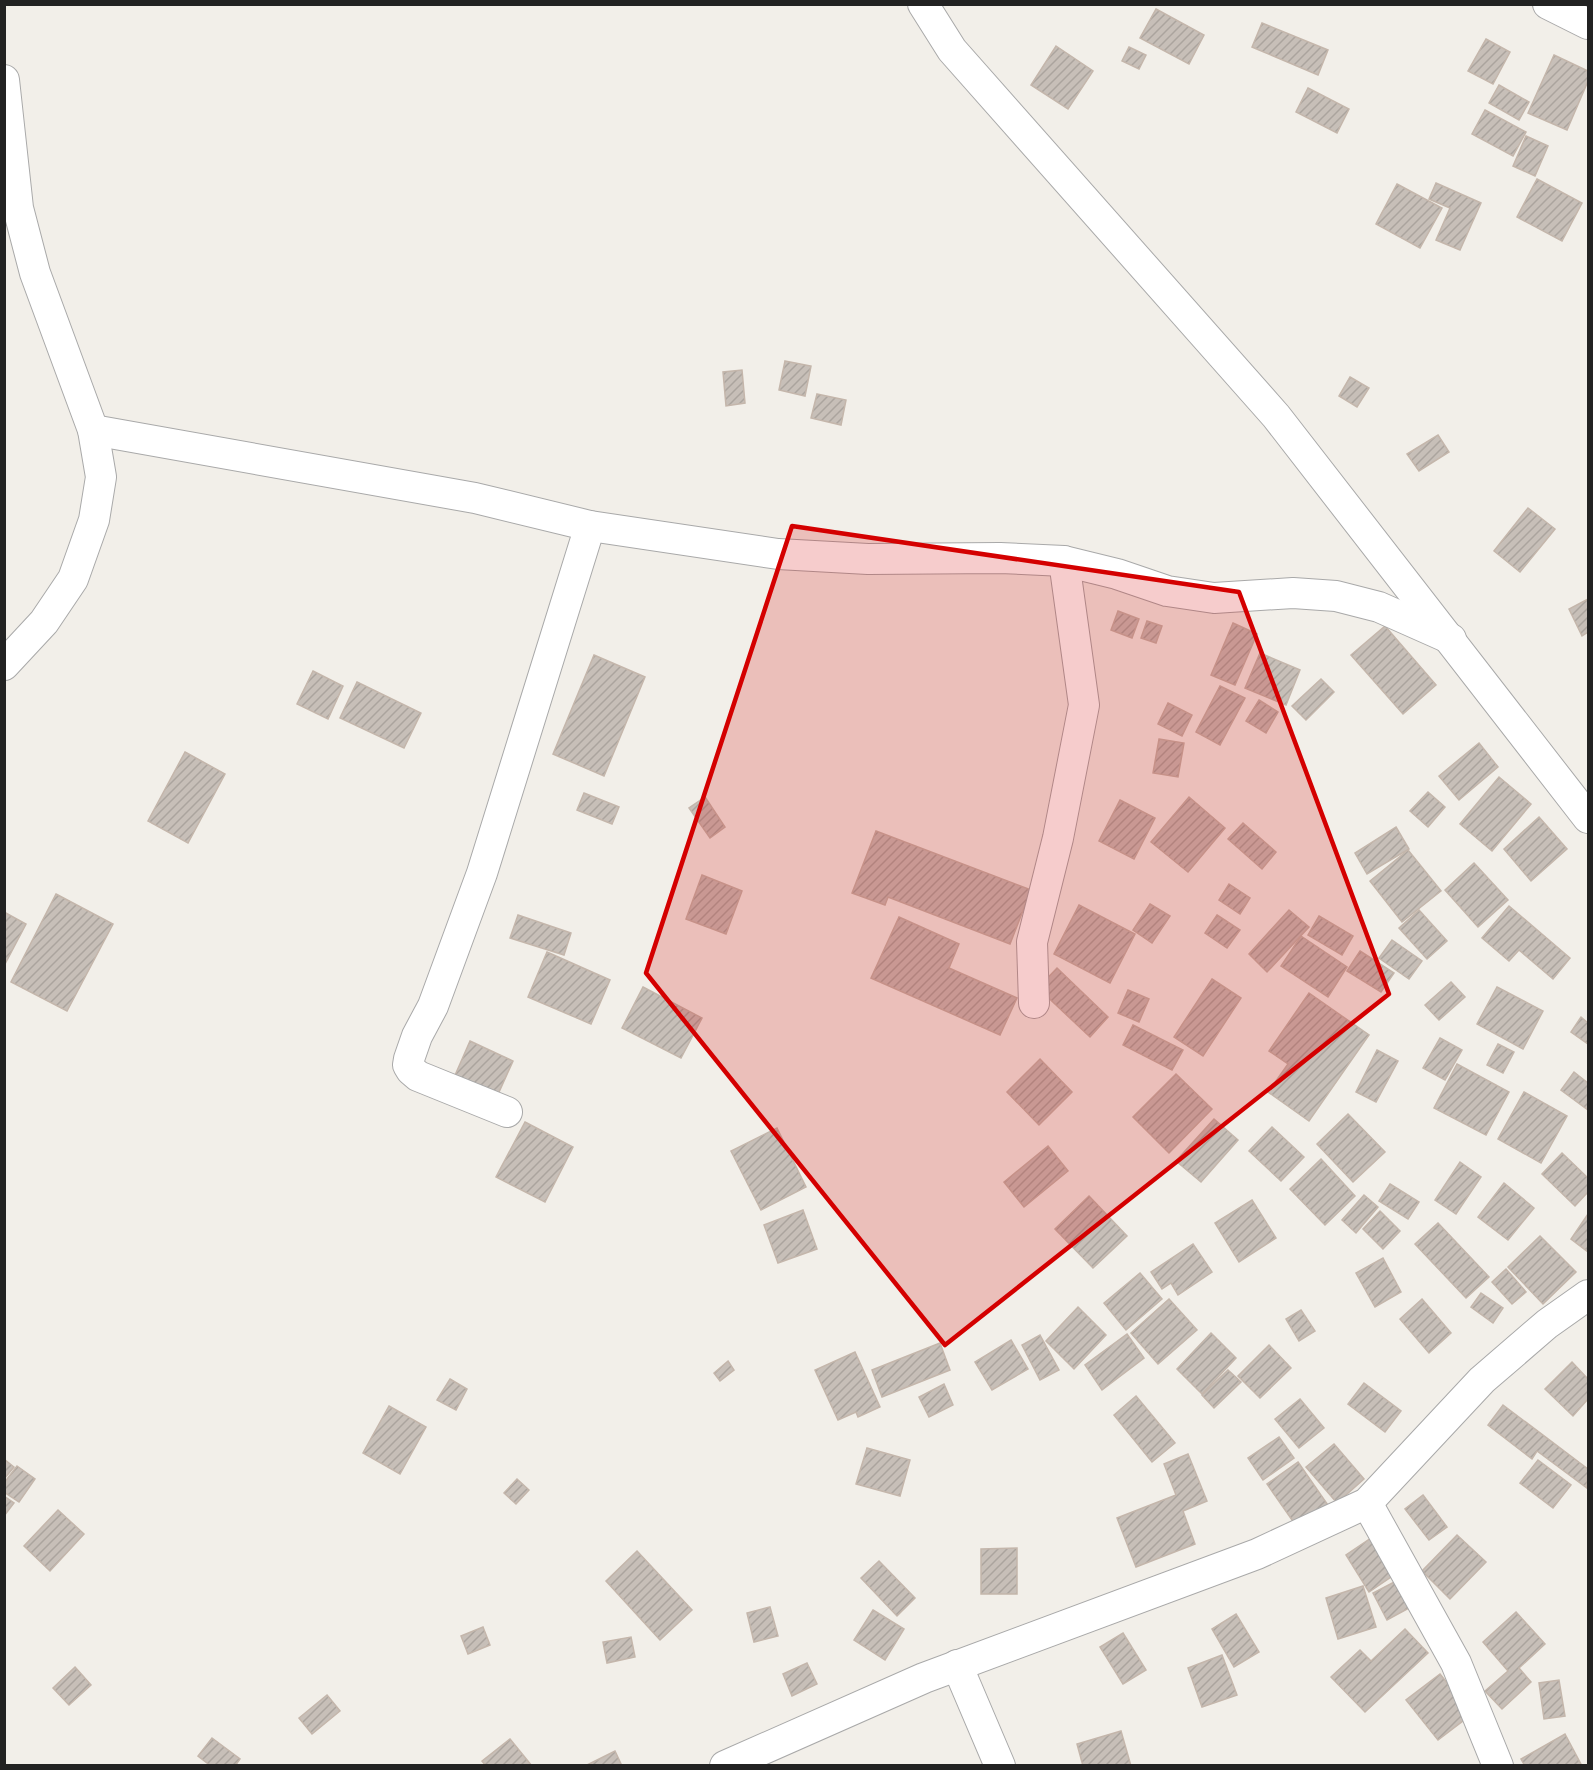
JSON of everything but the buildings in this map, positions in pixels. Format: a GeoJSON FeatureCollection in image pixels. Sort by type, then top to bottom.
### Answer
{"type":"FeatureCollection","features":[{"type":"Feature","properties":{"kind":"street"},"geometry":{"type":"LineString","coordinates":[[923,4],[952,50],[1276,416],[1588,818]]}},
{"type":"Feature","properties":{"kind":"street"},"geometry":{"type":"LineString","coordinates":[[1548,4],[1588,24]]}},
{"type":"Feature","properties":{"kind":"street"},"geometry":{"type":"LineString","coordinates":[[4,80],[18,208],[35,273],[93,430],[101,477],[94,520],[73,579],[44,622],[4,665]]}},
{"type":"Feature","properties":{"kind":"street"},"geometry":{"type":"LineString","coordinates":[[93,430],[475,498],[590,526],[778,554],[868,559],[1000,558],[1064,561],[1117,574],[1167,591],[1214,598],[1293,593],[1336,596],[1379,607],[1451,639]]}},
{"type":"Feature","properties":{"kind":"street"},"geometry":{"type":"LineString","coordinates":[[507,1112],[418,1076],[408,1065],[417,1036],[433,1006],[482,873],[590,526]]}},
{"type":"Feature","properties":{"kind":"street"},"geometry":{"type":"LineString","coordinates":[[1034,1003],[1032,942],[1058,838],[1084,705],[1064,561]]}},
{"type":"Feature","properties":{"kind":"street"},"geometry":{"type":"LineString","coordinates":[[725,1766],[924,1678],[1257,1554],[1367,1503],[1482,1380],[1547,1324],[1588,1295]]}},
{"type":"Feature","properties":{"kind":"street"},"geometry":{"type":"LineString","coordinates":[[1367,1503],[1456,1664],[1498,1766]]}},
{"type":"Feature","properties":{"kind":"street"},"geometry":{"type":"LineString","coordinates":[[957,1665],[1000,1766]]}},
{"type":"Feature","properties":{"kind":"highlighted area"},"geometry":{"type":"Polygon","coordinates":[[[792,526],[1239,592],[1389,994],[945,1345],[646,973],[792,526]]]}}]}
